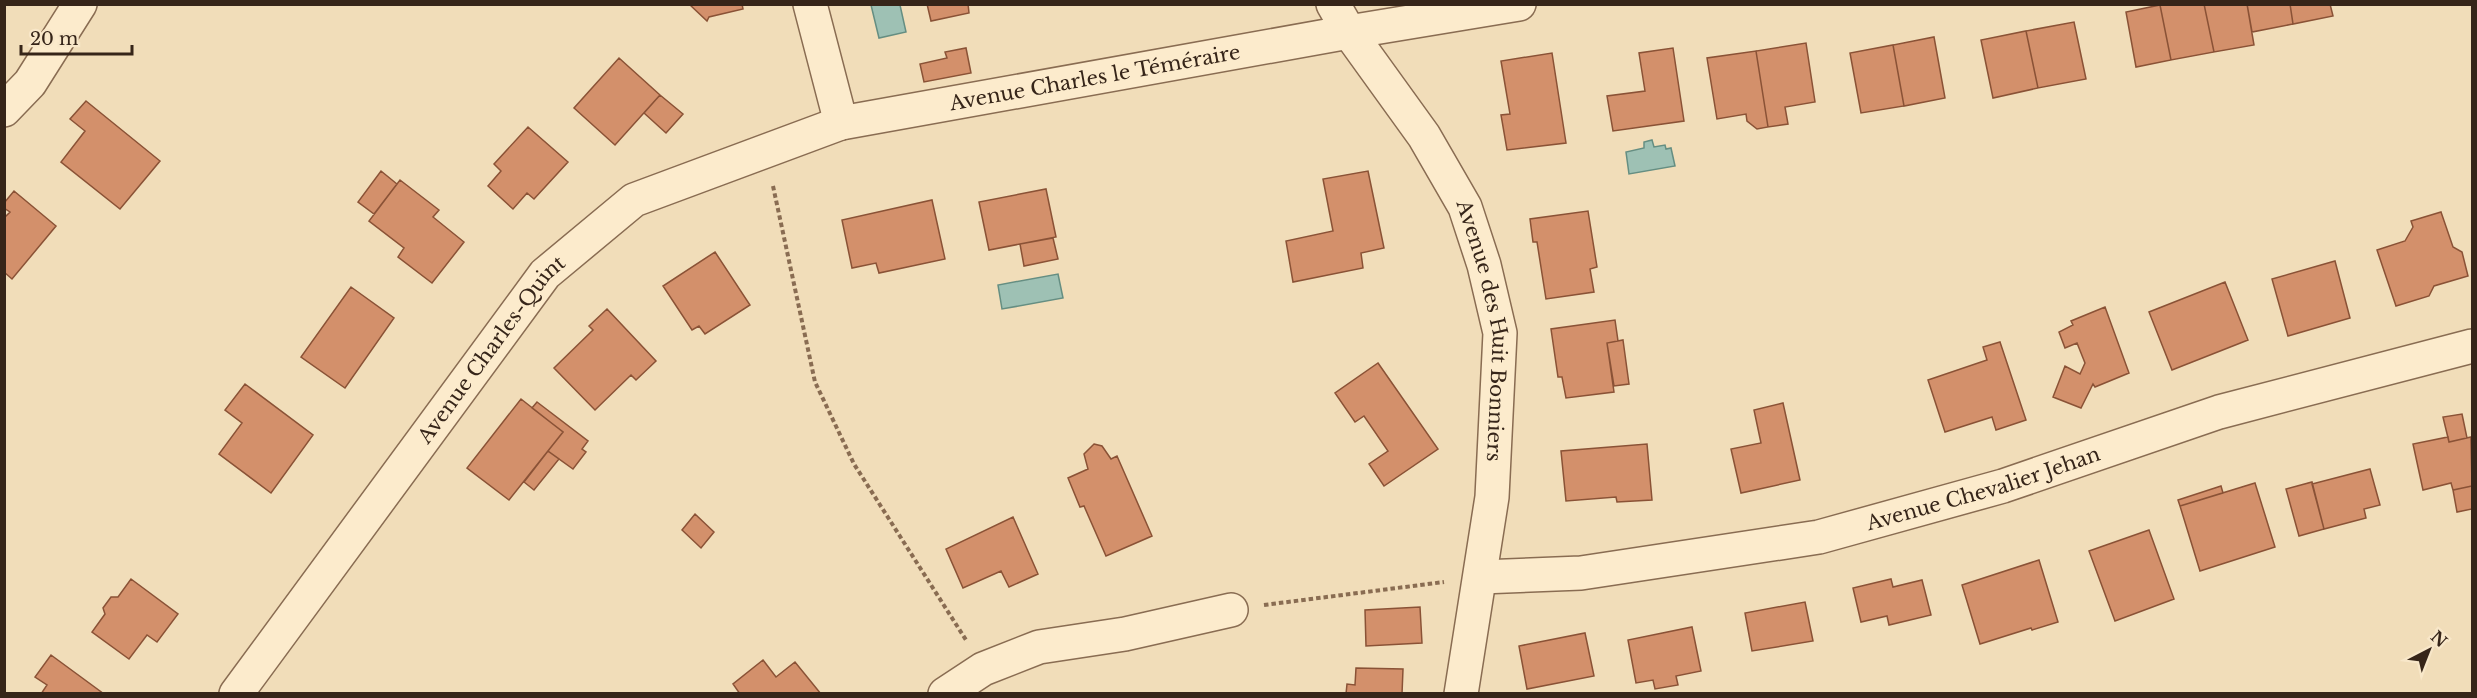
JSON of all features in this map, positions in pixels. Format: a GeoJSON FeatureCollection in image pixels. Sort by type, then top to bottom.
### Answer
{"type":"FeatureCollection","features":[{"type":"Feature","properties":{"kind":"street"},"geometry":{"type":"LineString","coordinates":[[4,110],[30,82],[80,4]]}},
{"type":"Feature","properties":{"kind":"street"},"geometry":{"type":"LineString","coordinates":[[810,4],[840,123]]}},
{"type":"Feature","properties":{"kind":"street","name":"Avenue Charles le Téméraire"},"geometry":{"type":"LineString","coordinates":[[840,123],[1341,18],[1519,4]]}},
{"type":"Feature","properties":{"kind":"street","name":"Avenue des Huit Bonniers"},"geometry":{"type":"LineString","coordinates":[[1341,18],[1424,136],[1465,207],[1484,265],[1500,333],[1492,497],[1461,693]]}},
{"type":"Feature","properties":{"kind":"street","name":"Avenue Charles-Quint"},"geometry":{"type":"LineString","coordinates":[[236,693],[545,274],[634,200],[840,123]]}},
{"type":"Feature","properties":{"kind":"street","name":"Avenue Chevalier Jehan"},"geometry":{"type":"LineString","coordinates":[[1481,577],[1581,573],[1819,537],[2003,486],[2219,412],[2472,346]]}},
{"type":"Feature","properties":{"kind":"street"},"geometry":{"type":"LineString","coordinates":[[945,693],[983,669],[1039,647],[1125,634],[1231,610]]}},
{"type":"Feature","properties":{"kind":"path"},"geometry":{"type":"LineString","coordinates":[[765,151],[815,382],[854,464],[983,669]]}},
{"type":"Feature","properties":{"kind":"path"},"geometry":{"type":"LineString","coordinates":[[1231,610],[1481,577]]}},
{"type":"Feature","properties":{"kind":"shaded area"},"geometry":{"type":"Polygon","coordinates":[[[871,5],[900,5],[906,32],[879,38],[871,5]]]}},
{"type":"Feature","properties":{"kind":"shaded area"},"geometry":{"type":"Polygon","coordinates":[[[1652,140],[1654,147],[1665,145],[1666,149],[1671,148],[1675,166],[1629,174],[1626,152],[1644,148],[1644,142],[1652,140]]]}},
{"type":"Feature","properties":{"kind":"shaded area"},"geometry":{"type":"Polygon","coordinates":[[[1058,274],[1063,298],[1002,309],[998,285],[1058,274]]]}},
{"type":"Feature","properties":{"kind":"building"},"geometry":{"type":"Polygon","coordinates":[[[689,4],[742,4],[743,9],[709,17],[707,21],[689,4]]]}},
{"type":"Feature","properties":{"kind":"building"},"geometry":{"type":"Polygon","coordinates":[[[927,4],[968,4],[969,13],[931,21],[927,4]]]}},
{"type":"Feature","properties":{"kind":"building"},"geometry":{"type":"Polygon","coordinates":[[[2204,4],[2214,52],[2171,60],[2160,5],[2204,4]]]}},
{"type":"Feature","properties":{"kind":"building"},"geometry":{"type":"Polygon","coordinates":[[[2204,4],[2247,4],[2254,45],[2214,52],[2204,4]]]}},
{"type":"Feature","properties":{"kind":"building"},"geometry":{"type":"Polygon","coordinates":[[[2247,4],[2290,4],[2293,24],[2252,32],[2247,4]]]}},
{"type":"Feature","properties":{"kind":"building"},"geometry":{"type":"Polygon","coordinates":[[[2290,4],[2330,4],[2333,16],[2293,24],[2290,4]]]}},
{"type":"Feature","properties":{"kind":"building"},"geometry":{"type":"Polygon","coordinates":[[[2160,5],[2171,60],[2136,67],[2126,12],[2160,5]]]}},
{"type":"Feature","properties":{"kind":"building"},"geometry":{"type":"Polygon","coordinates":[[[2074,22],[2086,79],[2038,88],[2026,31],[2074,22]]]}},
{"type":"Feature","properties":{"kind":"building"},"geometry":{"type":"Polygon","coordinates":[[[2026,31],[2038,88],[1993,98],[1981,40],[2026,31]]]}},
{"type":"Feature","properties":{"kind":"building"},"geometry":{"type":"Polygon","coordinates":[[[1934,37],[1945,98],[1904,106],[1893,45],[1934,37]]]}},
{"type":"Feature","properties":{"kind":"building"},"geometry":{"type":"Polygon","coordinates":[[[1806,43],[1815,102],[1785,107],[1788,124],[1768,127],[1756,51],[1806,43]]]}},
{"type":"Feature","properties":{"kind":"building"},"geometry":{"type":"Polygon","coordinates":[[[1893,45],[1904,106],[1861,113],[1850,53],[1893,45]]]}},
{"type":"Feature","properties":{"kind":"building"},"geometry":{"type":"Polygon","coordinates":[[[966,48],[971,73],[924,82],[920,64],[947,58],[945,52],[966,48]]]}},
{"type":"Feature","properties":{"kind":"building"},"geometry":{"type":"Polygon","coordinates":[[[1673,48],[1684,121],[1613,131],[1607,96],[1645,91],[1639,53],[1673,48]]]}},
{"type":"Feature","properties":{"kind":"building"},"geometry":{"type":"Polygon","coordinates":[[[1756,51],[1768,127],[1757,129],[1747,121],[1746,114],[1717,119],[1707,58],[1756,51]]]}},
{"type":"Feature","properties":{"kind":"building"},"geometry":{"type":"Polygon","coordinates":[[[1552,53],[1566,143],[1507,150],[1501,115],[1510,114],[1501,61],[1552,53]]]}},
{"type":"Feature","properties":{"kind":"building"},"geometry":{"type":"Polygon","coordinates":[[[619,58],[660,95],[615,145],[574,108],[619,58]]]}},
{"type":"Feature","properties":{"kind":"building"},"geometry":{"type":"Polygon","coordinates":[[[660,95],[683,114],[666,133],[644,113],[660,95]]]}},
{"type":"Feature","properties":{"kind":"building"},"geometry":{"type":"Polygon","coordinates":[[[86,101],[160,161],[120,209],[61,162],[85,131],[70,119],[86,101]]]}},
{"type":"Feature","properties":{"kind":"building"},"geometry":{"type":"Polygon","coordinates":[[[528,127],[568,162],[534,199],[527,193],[513,209],[488,186],[501,171],[494,164],[528,127]]]}},
{"type":"Feature","properties":{"kind":"building"},"geometry":{"type":"Polygon","coordinates":[[[381,171],[397,184],[374,214],[358,202],[381,171]]]}},
{"type":"Feature","properties":{"kind":"building"},"geometry":{"type":"Polygon","coordinates":[[[1368,171],[1384,248],[1361,253],[1363,268],[1293,282],[1286,241],[1333,231],[1323,179],[1368,171]]]}},
{"type":"Feature","properties":{"kind":"building"},"geometry":{"type":"Polygon","coordinates":[[[400,180],[439,210],[433,217],[464,242],[432,283],[398,257],[404,248],[369,221],[400,180]]]}},
{"type":"Feature","properties":{"kind":"building"},"geometry":{"type":"Polygon","coordinates":[[[1046,189],[1056,237],[989,250],[979,202],[1046,189]]]}},
{"type":"Feature","properties":{"kind":"building"},"geometry":{"type":"Polygon","coordinates":[[[14,191],[56,226],[12,279],[4,272],[4,218],[10,212],[4,208],[4,203],[14,191]]]}},
{"type":"Feature","properties":{"kind":"building"},"geometry":{"type":"Polygon","coordinates":[[[932,200],[945,259],[879,273],[876,263],[852,268],[842,220],[932,200]]]}},
{"type":"Feature","properties":{"kind":"building"},"geometry":{"type":"Polygon","coordinates":[[[1588,211],[1597,267],[1590,269],[1594,292],[1546,299],[1537,242],[1533,242],[1530,219],[1588,211]]]}},
{"type":"Feature","properties":{"kind":"building"},"geometry":{"type":"Polygon","coordinates":[[[2441,212],[2453,247],[2462,252],[2468,276],[2434,286],[2429,296],[2396,306],[2377,250],[2405,241],[2413,227],[2411,221],[2441,212]]]}},
{"type":"Feature","properties":{"kind":"building"},"geometry":{"type":"Polygon","coordinates":[[[1053,238],[1058,259],[1024,266],[1020,244],[1053,238]]]}},
{"type":"Feature","properties":{"kind":"building"},"geometry":{"type":"Polygon","coordinates":[[[715,252],[750,305],[705,334],[699,326],[692,330],[663,286],[715,252]]]}},
{"type":"Feature","properties":{"kind":"building"},"geometry":{"type":"Polygon","coordinates":[[[2335,261],[2350,318],[2288,336],[2272,279],[2335,261]]]}},
{"type":"Feature","properties":{"kind":"building"},"geometry":{"type":"Polygon","coordinates":[[[2225,282],[2248,340],[2172,370],[2149,312],[2225,282]]]}},
{"type":"Feature","properties":{"kind":"building"},"geometry":{"type":"Polygon","coordinates":[[[351,287],[394,318],[345,388],[301,357],[351,287]]]}},
{"type":"Feature","properties":{"kind":"building"},"geometry":{"type":"Polygon","coordinates":[[[2105,307],[2129,373],[2095,387],[2093,384],[2081,408],[2053,397],[2065,366],[2080,374],[2085,363],[2077,343],[2065,348],[2059,332],[2073,325],[2071,321],[2105,307]]]}},
{"type":"Feature","properties":{"kind":"building"},"geometry":{"type":"Polygon","coordinates":[[[607,309],[656,361],[636,380],[631,375],[595,410],[554,368],[593,330],[589,326],[607,309]]]}},
{"type":"Feature","properties":{"kind":"building"},"geometry":{"type":"Polygon","coordinates":[[[1615,320],[1618,341],[1607,343],[1614,392],[1566,398],[1562,377],[1558,377],[1551,329],[1615,320]]]}},
{"type":"Feature","properties":{"kind":"building"},"geometry":{"type":"Polygon","coordinates":[[[1623,340],[1629,384],[1614,386],[1607,343],[1623,340]]]}},
{"type":"Feature","properties":{"kind":"building"},"geometry":{"type":"Polygon","coordinates":[[[2000,342],[2026,420],[1996,430],[1992,417],[1945,432],[1928,380],[1987,360],[1983,347],[2000,342]]]}},
{"type":"Feature","properties":{"kind":"building"},"geometry":{"type":"Polygon","coordinates":[[[1378,363],[1438,449],[1384,486],[1369,464],[1388,451],[1364,416],[1355,422],[1335,393],[1378,363]]]}},
{"type":"Feature","properties":{"kind":"building"},"geometry":{"type":"Polygon","coordinates":[[[245,384],[313,435],[271,493],[219,454],[242,423],[225,410],[245,384]]]}},
{"type":"Feature","properties":{"kind":"building"},"geometry":{"type":"Polygon","coordinates":[[[521,399],[563,432],[509,500],[467,468],[521,399]]]}},
{"type":"Feature","properties":{"kind":"building"},"geometry":{"type":"Polygon","coordinates":[[[537,402],[588,441],[582,449],[586,452],[573,469],[548,451],[563,432],[532,408],[537,402]]]}},
{"type":"Feature","properties":{"kind":"building"},"geometry":{"type":"Polygon","coordinates":[[[1783,403],[1800,480],[1741,493],[1731,449],[1761,443],[1754,410],[1783,403]]]}},
{"type":"Feature","properties":{"kind":"building"},"geometry":{"type":"Polygon","coordinates":[[[2462,414],[2467,438],[2449,442],[2443,417],[2462,414]]]}},
{"type":"Feature","properties":{"kind":"building"},"geometry":{"type":"Polygon","coordinates":[[[2448,437],[2449,442],[2471,437],[2472,486],[2453,490],[2451,483],[2423,490],[2413,444],[2448,437]]]}},
{"type":"Feature","properties":{"kind":"building"},"geometry":{"type":"Polygon","coordinates":[[[1094,444],[1102,446],[1111,459],[1117,456],[1152,536],[1106,556],[1084,506],[1080,507],[1068,478],[1088,469],[1084,454],[1094,444]]]}},
{"type":"Feature","properties":{"kind":"building"},"geometry":{"type":"Polygon","coordinates":[[[1647,444],[1652,500],[1617,502],[1616,497],[1566,501],[1561,451],[1647,444]]]}},
{"type":"Feature","properties":{"kind":"building"},"geometry":{"type":"Polygon","coordinates":[[[548,451],[559,459],[534,490],[524,482],[548,451]]]}},
{"type":"Feature","properties":{"kind":"building"},"geometry":{"type":"Polygon","coordinates":[[[2370,469],[2380,505],[2364,509],[2366,518],[2324,529],[2312,484],[2370,469]]]}},
{"type":"Feature","properties":{"kind":"building"},"geometry":{"type":"Polygon","coordinates":[[[2312,482],[2324,529],[2299,536],[2286,489],[2312,482]]]}},
{"type":"Feature","properties":{"kind":"building"},"geometry":{"type":"Polygon","coordinates":[[[2255,483],[2275,547],[2200,571],[2180,506],[2255,483]]]}},
{"type":"Feature","properties":{"kind":"building"},"geometry":{"type":"Polygon","coordinates":[[[2221,486],[2223,493],[2180,506],[2178,500],[2221,486]]]}},
{"type":"Feature","properties":{"kind":"building"},"geometry":{"type":"Polygon","coordinates":[[[2472,486],[2472,509],[2457,512],[2453,490],[2472,486]]]}},
{"type":"Feature","properties":{"kind":"building"},"geometry":{"type":"Polygon","coordinates":[[[695,514],[714,532],[701,548],[682,530],[695,514]]]}},
{"type":"Feature","properties":{"kind":"building"},"geometry":{"type":"Polygon","coordinates":[[[1013,517],[1038,574],[1009,587],[1001,571],[963,588],[946,549],[1013,517]]]}},
{"type":"Feature","properties":{"kind":"building"},"geometry":{"type":"Polygon","coordinates":[[[2149,530],[2174,599],[2115,621],[2089,551],[2149,530]]]}},
{"type":"Feature","properties":{"kind":"building"},"geometry":{"type":"Polygon","coordinates":[[[2039,560],[2058,622],[1980,644],[1962,585],[2039,560]]]}},
{"type":"Feature","properties":{"kind":"building"},"geometry":{"type":"Polygon","coordinates":[[[131,579],[178,614],[157,642],[147,635],[129,659],[92,632],[105,614],[103,608],[111,597],[118,597],[131,579]]]}},
{"type":"Feature","properties":{"kind":"building"},"geometry":{"type":"Polygon","coordinates":[[[1891,579],[1893,587],[1922,580],[1931,615],[1889,625],[1887,616],[1861,622],[1853,588],[1891,579]]]}},
{"type":"Feature","properties":{"kind":"building"},"geometry":{"type":"Polygon","coordinates":[[[1805,602],[1813,641],[1752,651],[1745,613],[1805,602]]]}},
{"type":"Feature","properties":{"kind":"building"},"geometry":{"type":"Polygon","coordinates":[[[1420,607],[1422,643],[1366,646],[1365,610],[1420,607]]]}},
{"type":"Feature","properties":{"kind":"building"},"geometry":{"type":"Polygon","coordinates":[[[1692,627],[1701,671],[1676,676],[1678,685],[1655,689],[1653,680],[1636,683],[1628,640],[1692,627]]]}},
{"type":"Feature","properties":{"kind":"building"},"geometry":{"type":"Polygon","coordinates":[[[1585,633],[1594,676],[1527,689],[1519,646],[1585,633]]]}},
{"type":"Feature","properties":{"kind":"building"},"geometry":{"type":"Polygon","coordinates":[[[51,655],[104,694],[41,694],[47,685],[35,677],[51,655]]]}},
{"type":"Feature","properties":{"kind":"building"},"geometry":{"type":"Polygon","coordinates":[[[763,660],[776,677],[795,662],[821,694],[740,694],[733,684],[763,660]]]}},
{"type":"Feature","properties":{"kind":"building"},"geometry":{"type":"Polygon","coordinates":[[[1356,668],[1403,669],[1402,694],[1346,694],[1347,684],[1355,685],[1356,668]]]}}]}
